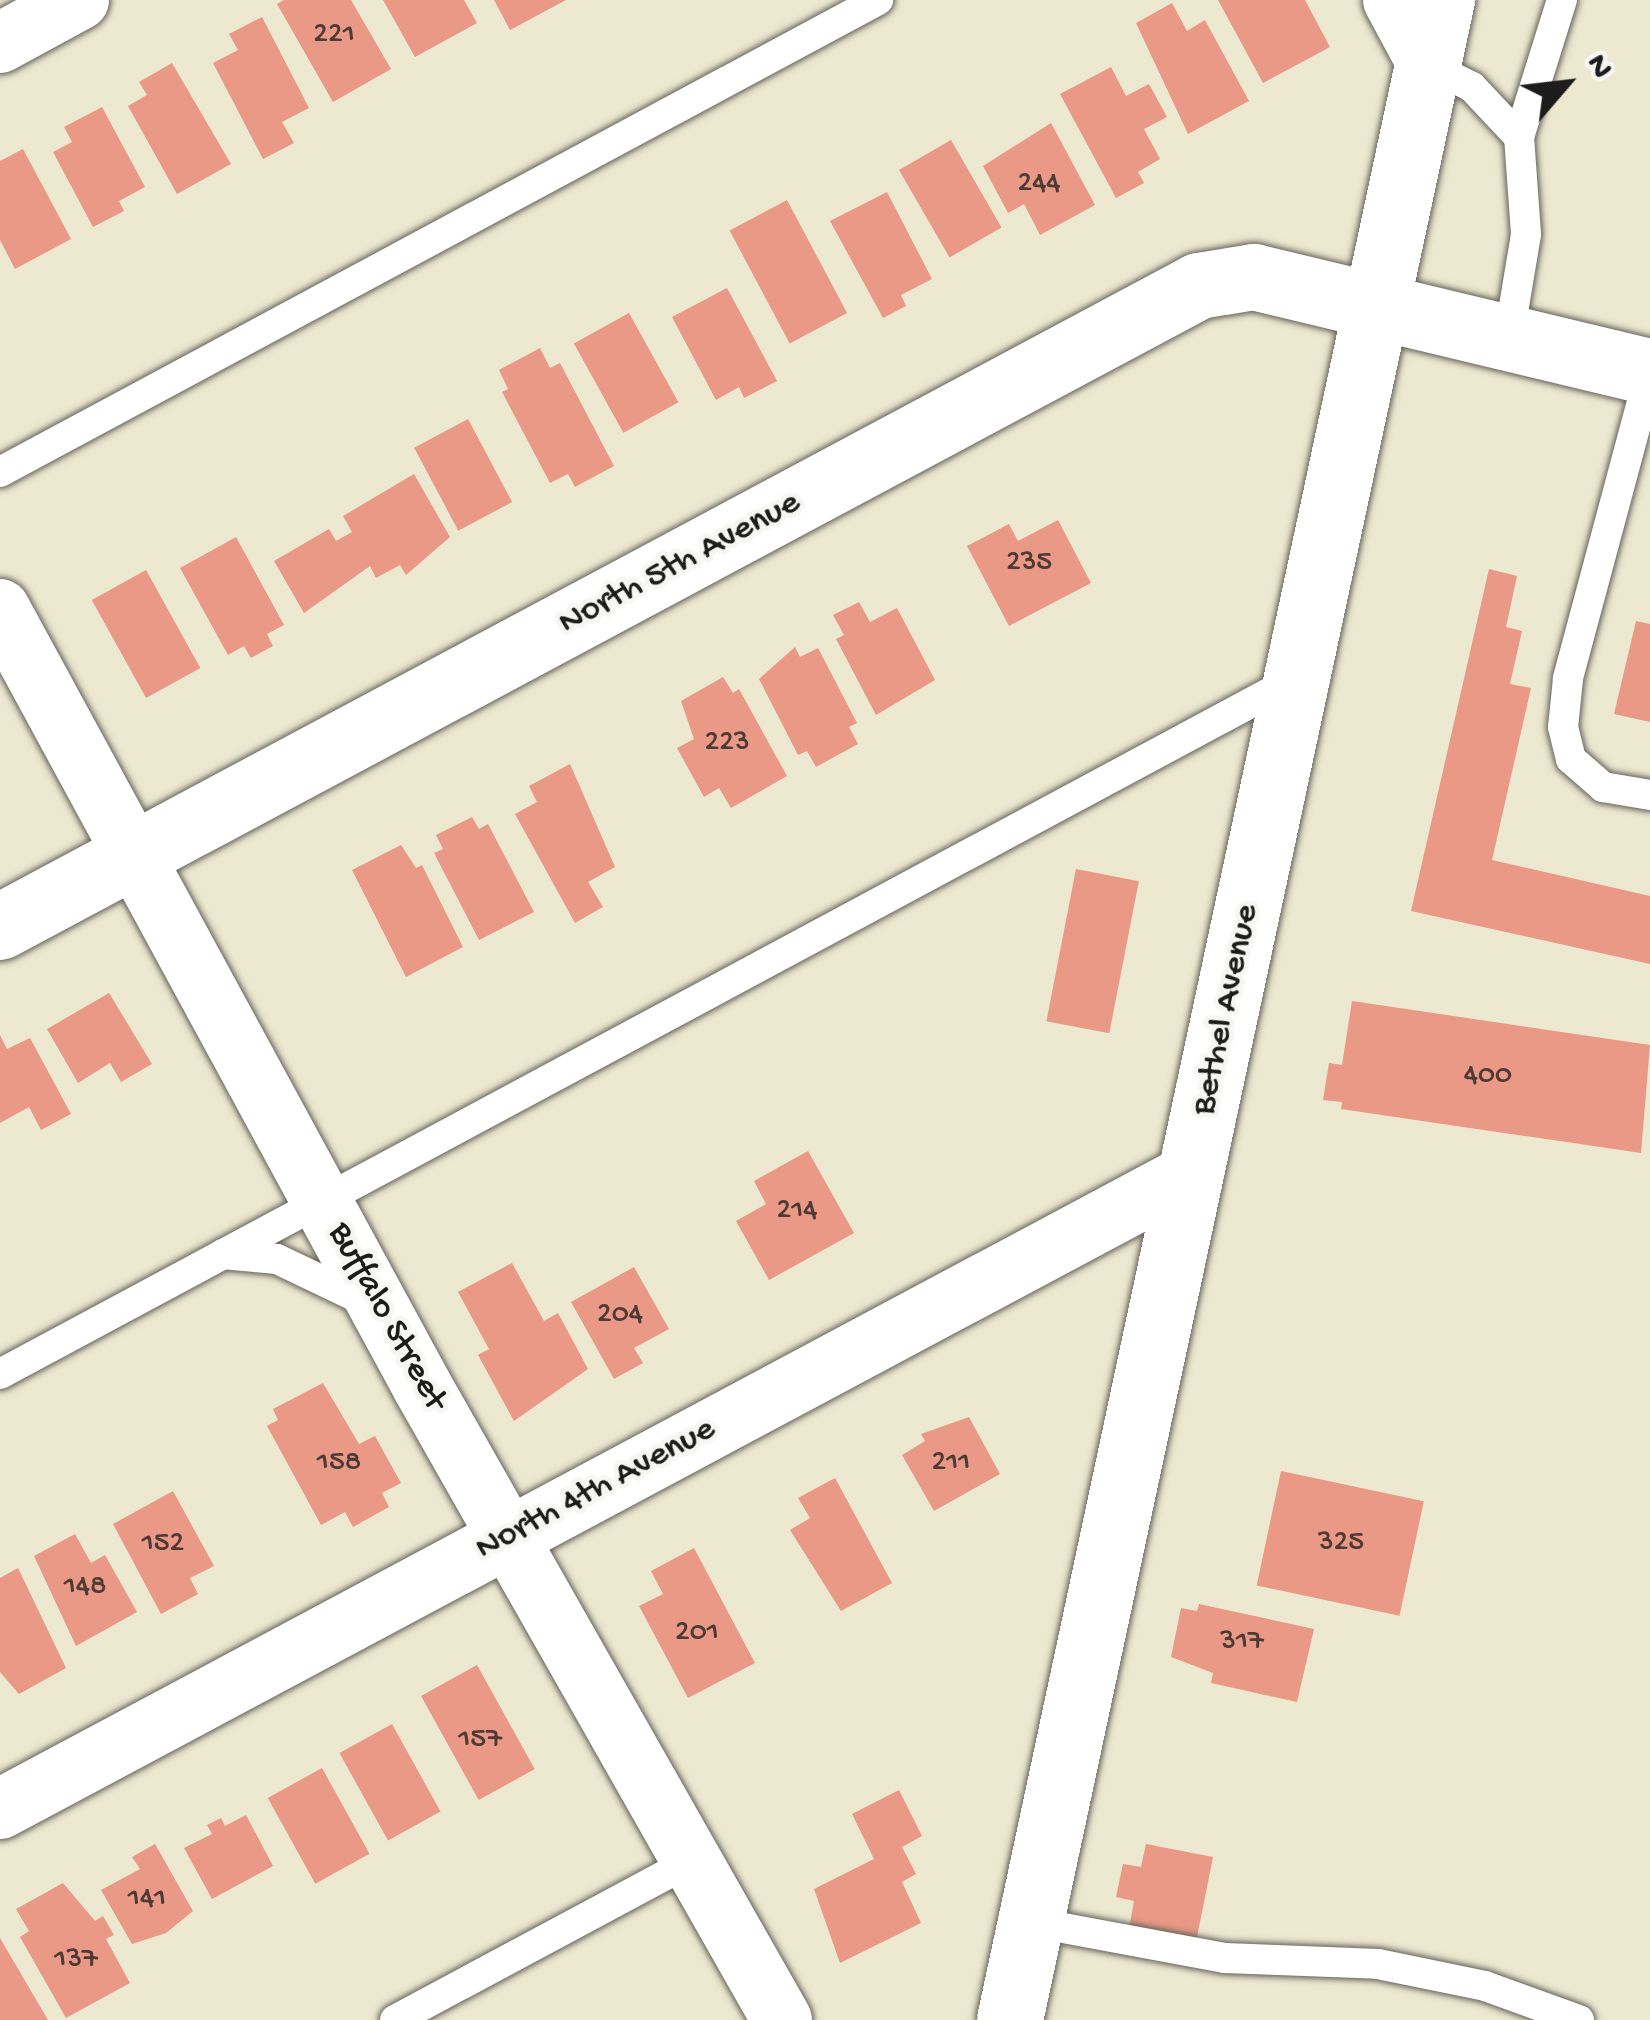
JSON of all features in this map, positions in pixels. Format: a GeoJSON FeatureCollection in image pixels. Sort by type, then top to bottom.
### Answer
{"type":"FeatureCollection","features":[{"type":"Feature","properties":{"kind":"street"},"geometry":{"type":"LineString","coordinates":[[0,43],[79,0]]}},
{"type":"Feature","properties":{"kind":"street"},"geometry":{"type":"LineString","coordinates":[[1393,0],[1428,65]]}},
{"type":"Feature","properties":{"kind":"street","name":"Bethel Avenue"},"geometry":{"type":"LineString","coordinates":[[1010,2020],[1442,0]]}},
{"type":"Feature","properties":{"kind":"street","name":"North 5th Avenue"},"geometry":{"type":"LineString","coordinates":[[0,927],[1199,286],[1254,278],[1378,303],[1650,372]]}},
{"type":"Feature","properties":{"kind":"street","name":"Buffalo Street"},"geometry":{"type":"LineString","coordinates":[[0,609],[381,1311],[512,1534],[782,2020]]}},
{"type":"Feature","properties":{"kind":"street","name":"North 4th Avenue"},"geometry":{"type":"LineString","coordinates":[[0,1809],[1193,1172]]}},
{"type":"Feature","properties":{"kind":"lane"},"geometry":{"type":"LineString","coordinates":[[0,472],[878,0]]}},
{"type":"Feature","properties":{"kind":"lane"},"geometry":{"type":"LineString","coordinates":[[1509,336],[1526,234],[1519,137],[1562,0]]}},
{"type":"Feature","properties":{"kind":"lane"},"geometry":{"type":"LineString","coordinates":[[1428,65],[1472,87],[1519,137]]}},
{"type":"Feature","properties":{"kind":"lane"},"geometry":{"type":"LineString","coordinates":[[1650,372],[1568,679],[1563,727],[1571,759],[1603,788],[1650,795]]}},
{"type":"Feature","properties":{"kind":"lane"},"geometry":{"type":"LineString","coordinates":[[0,1374],[1298,677]]}},
{"type":"Feature","properties":{"kind":"lane"},"geometry":{"type":"LineString","coordinates":[[223,1254],[277,1259],[381,1311]]}},
{"type":"Feature","properties":{"kind":"lane"},"geometry":{"type":"LineString","coordinates":[[395,2020],[694,1860]]}},
{"type":"Feature","properties":{"kind":"lane"},"geometry":{"type":"LineString","coordinates":[[1031,1922],[1225,1958],[1378,1964],[1485,1986],[1579,2020]]}},
{"type":"Feature","properties":{"kind":"building"},"geometry":{"type":"Polygon","coordinates":[[[284,0],[351,0],[391,69],[333,102],[277,4],[284,0]]]}},
{"type":"Feature","properties":{"kind":"building"},"geometry":{"type":"Polygon","coordinates":[[[383,0],[464,0],[477,23],[415,57],[383,0]]]}},
{"type":"Feature","properties":{"kind":"building"},"geometry":{"type":"Polygon","coordinates":[[[494,0],[566,0],[510,30],[494,0]]]}},
{"type":"Feature","properties":{"kind":"building"},"geometry":{"type":"Polygon","coordinates":[[[1218,0],[1305,0],[1330,47],[1263,83],[1218,0]]]}},
{"type":"Feature","properties":{"kind":"building"},"geometry":{"type":"Polygon","coordinates":[[[1172,3],[1187,31],[1205,20],[1249,101],[1188,134],[1136,23],[1172,3]]]}},
{"type":"Feature","properties":{"kind":"building"},"geometry":{"type":"Polygon","coordinates":[[[262,17],[309,108],[282,122],[294,143],[263,159],[213,63],[238,50],[229,34],[262,17]]]}},
{"type":"Feature","properties":{"kind":"building"},"geometry":{"type":"Polygon","coordinates":[[[172,63],[231,164],[177,194],[128,106],[147,95],[139,82],[172,63]]]}},
{"type":"Feature","properties":{"kind":"building"},"geometry":{"type":"Polygon","coordinates":[[[1111,67],[1126,96],[1149,84],[1167,117],[1144,129],[1160,159],[1138,172],[1144,183],[1116,198],[1060,94],[1111,67]]]}},
{"type":"Feature","properties":{"kind":"building"},"geometry":{"type":"Polygon","coordinates":[[[102,107],[145,187],[119,201],[124,211],[93,227],[53,152],[72,142],[64,127],[102,107]]]}},
{"type":"Feature","properties":{"kind":"building"},"geometry":{"type":"Polygon","coordinates":[[[1051,123],[1095,205],[1040,235],[1024,204],[1008,213],[983,166],[1051,123]]]}},
{"type":"Feature","properties":{"kind":"building"},"geometry":{"type":"Polygon","coordinates":[[[951,140],[1002,227],[950,257],[899,170],[951,140]]]}},
{"type":"Feature","properties":{"kind":"building"},"geometry":{"type":"Polygon","coordinates":[[[23,149],[71,239],[15,269],[0,240],[0,161],[23,149]]]}},
{"type":"Feature","properties":{"kind":"building"},"geometry":{"type":"Polygon","coordinates":[[[887,192],[932,279],[901,295],[906,306],[883,318],[830,221],[887,192]]]}},
{"type":"Feature","properties":{"kind":"building"},"geometry":{"type":"Polygon","coordinates":[[[787,200],[847,313],[790,344],[730,231],[787,200]]]}},
{"type":"Feature","properties":{"kind":"building"},"geometry":{"type":"Polygon","coordinates":[[[727,288],[777,381],[744,398],[739,387],[716,400],[672,317],[727,288]]]}},
{"type":"Feature","properties":{"kind":"building"},"geometry":{"type":"Polygon","coordinates":[[[629,313],[678,402],[623,433],[574,344],[629,313]]]}},
{"type":"Feature","properties":{"kind":"building"},"geometry":{"type":"Polygon","coordinates":[[[540,348],[550,368],[560,363],[614,466],[575,487],[568,474],[550,483],[502,392],[508,389],[499,370],[540,348]]]}},
{"type":"Feature","properties":{"kind":"building"},"geometry":{"type":"Polygon","coordinates":[[[468,419],[512,502],[458,531],[414,448],[468,419]]]}},
{"type":"Feature","properties":{"kind":"building"},"geometry":{"type":"Polygon","coordinates":[[[414,474],[450,537],[406,575],[400,565],[376,578],[370,566],[304,613],[274,561],[329,529],[336,541],[352,532],[343,516],[414,474]]]}},
{"type":"Feature","properties":{"kind":"building"},"geometry":{"type":"Polygon","coordinates":[[[1058,520],[1091,583],[1009,626],[967,546],[1009,524],[1018,541],[1058,520]]]}},
{"type":"Feature","properties":{"kind":"building"},"geometry":{"type":"Polygon","coordinates":[[[236,537],[284,625],[267,634],[273,646],[251,658],[244,646],[228,655],[180,568],[236,537]]]}},
{"type":"Feature","properties":{"kind":"building"},"geometry":{"type":"Polygon","coordinates":[[[1489,569],[1517,576],[1506,627],[1522,631],[1510,684],[1531,688],[1492,860],[1650,896],[1650,964],[1411,911],[1489,569]]]}},
{"type":"Feature","properties":{"kind":"building"},"geometry":{"type":"Polygon","coordinates":[[[146,570],[200,668],[146,698],[92,600],[146,570]]]}},
{"type":"Feature","properties":{"kind":"building"},"geometry":{"type":"Polygon","coordinates":[[[859,602],[870,622],[897,608],[935,680],[876,715],[836,639],[844,635],[833,615],[859,602]]]}},
{"type":"Feature","properties":{"kind":"building"},"geometry":{"type":"Polygon","coordinates":[[[1636,621],[1650,624],[1650,722],[1614,714],[1636,621]]]}},
{"type":"Feature","properties":{"kind":"building"},"geometry":{"type":"Polygon","coordinates":[[[795,647],[800,657],[818,648],[857,723],[849,727],[858,744],[816,767],[807,751],[798,755],[759,679],[795,647]]]}},
{"type":"Feature","properties":{"kind":"building"},"geometry":{"type":"Polygon","coordinates":[[[723,677],[733,693],[739,689],[787,776],[731,808],[719,788],[704,797],[677,748],[694,739],[681,701],[723,677]]]}},
{"type":"Feature","properties":{"kind":"building"},"geometry":{"type":"Polygon","coordinates":[[[570,764],[615,867],[588,882],[603,907],[575,923],[515,814],[537,802],[529,786],[570,764]]]}},
{"type":"Feature","properties":{"kind":"building"},"geometry":{"type":"Polygon","coordinates":[[[472,817],[479,829],[488,824],[534,912],[479,940],[434,853],[443,849],[436,835],[472,817]]]}},
{"type":"Feature","properties":{"kind":"building"},"geometry":{"type":"Polygon","coordinates":[[[401,845],[416,868],[422,865],[463,947],[406,977],[352,870],[401,845]]]}},
{"type":"Feature","properties":{"kind":"building"},"geometry":{"type":"Polygon","coordinates":[[[1076,869],[1139,881],[1109,1033],[1046,1021],[1076,869]]]}},
{"type":"Feature","properties":{"kind":"building"},"geometry":{"type":"Polygon","coordinates":[[[109,993],[152,1064],[121,1082],[110,1063],[78,1083],[47,1029],[109,993]]]}},
{"type":"Feature","properties":{"kind":"building"},"geometry":{"type":"Polygon","coordinates":[[[1352,1001],[1650,1045],[1641,1153],[1341,1109],[1342,1102],[1323,1100],[1329,1063],[1342,1065],[1352,1001]]]}},
{"type":"Feature","properties":{"kind":"building"},"geometry":{"type":"Polygon","coordinates":[[[0,1035],[7,1049],[30,1038],[71,1114],[41,1130],[29,1107],[0,1123],[0,1035]]]}},
{"type":"Feature","properties":{"kind":"building"},"geometry":{"type":"Polygon","coordinates":[[[808,1151],[854,1233],[769,1280],[736,1221],[766,1204],[754,1181],[808,1151]]]}},
{"type":"Feature","properties":{"kind":"building"},"geometry":{"type":"Polygon","coordinates":[[[512,1263],[544,1321],[558,1313],[588,1369],[514,1421],[478,1355],[489,1349],[458,1292],[512,1263]]]}},
{"type":"Feature","properties":{"kind":"building"},"geometry":{"type":"Polygon","coordinates":[[[634,1267],[669,1329],[634,1348],[643,1363],[614,1379],[571,1302],[634,1267]]]}},
{"type":"Feature","properties":{"kind":"building"},"geometry":{"type":"Polygon","coordinates":[[[323,1383],[359,1444],[375,1436],[401,1483],[382,1493],[389,1507],[353,1527],[345,1512],[321,1525],[267,1426],[278,1420],[273,1409],[323,1383]]]}},
{"type":"Feature","properties":{"kind":"building"},"geometry":{"type":"Polygon","coordinates":[[[969,1417],[1000,1474],[934,1511],[902,1455],[925,1441],[921,1434],[969,1417]]]}},
{"type":"Feature","properties":{"kind":"building"},"geometry":{"type":"Polygon","coordinates":[[[1281,1471],[1424,1501],[1399,1616],[1257,1585],[1281,1471]]]}},
{"type":"Feature","properties":{"kind":"building"},"geometry":{"type":"Polygon","coordinates":[[[835,1478],[892,1583],[841,1611],[790,1530],[810,1518],[798,1498],[835,1478]]]}},
{"type":"Feature","properties":{"kind":"building"},"geometry":{"type":"Polygon","coordinates":[[[173,1491],[214,1566],[190,1578],[198,1594],[161,1614],[113,1524],[173,1491]]]}},
{"type":"Feature","properties":{"kind":"building"},"geometry":{"type":"Polygon","coordinates":[[[75,1534],[91,1563],[105,1555],[137,1612],[76,1646],[34,1556],[75,1534]]]}},
{"type":"Feature","properties":{"kind":"building"},"geometry":{"type":"Polygon","coordinates":[[[694,1548],[755,1663],[688,1698],[639,1606],[663,1594],[651,1571],[694,1548]]]}},
{"type":"Feature","properties":{"kind":"building"},"geometry":{"type":"Polygon","coordinates":[[[18,1568],[66,1668],[19,1694],[0,1672],[0,1578],[18,1568]]]}},
{"type":"Feature","properties":{"kind":"building"},"geometry":{"type":"Polygon","coordinates":[[[1199,1604],[1314,1629],[1297,1702],[1211,1683],[1213,1673],[1171,1657],[1181,1608],[1197,1611],[1199,1604]]]}},
{"type":"Feature","properties":{"kind":"building"},"geometry":{"type":"Polygon","coordinates":[[[477,1665],[535,1769],[479,1800],[421,1696],[477,1665]]]}},
{"type":"Feature","properties":{"kind":"building"},"geometry":{"type":"Polygon","coordinates":[[[392,1724],[440,1811],[388,1841],[340,1753],[392,1724]]]}},
{"type":"Feature","properties":{"kind":"building"},"geometry":{"type":"Polygon","coordinates":[[[322,1768],[370,1854],[315,1884],[268,1798],[322,1768]]]}},
{"type":"Feature","properties":{"kind":"building"},"geometry":{"type":"Polygon","coordinates":[[[899,1790],[922,1836],[902,1847],[916,1874],[902,1882],[921,1923],[840,1963],[814,1889],[874,1859],[852,1814],[899,1790]]]}},
{"type":"Feature","properties":{"kind":"building"},"geometry":{"type":"Polygon","coordinates":[[[246,1815],[273,1866],[212,1899],[184,1848],[212,1834],[207,1825],[221,1818],[225,1826],[246,1815]]]}},
{"type":"Feature","properties":{"kind":"building"},"geometry":{"type":"Polygon","coordinates":[[[155,1844],[193,1911],[166,1933],[132,1944],[101,1890],[140,1869],[132,1857],[155,1844]]]}},
{"type":"Feature","properties":{"kind":"building"},"geometry":{"type":"Polygon","coordinates":[[[1146,1844],[1213,1857],[1196,1942],[1129,1929],[1134,1901],[1116,1897],[1123,1864],[1141,1867],[1146,1844]]]}},
{"type":"Feature","properties":{"kind":"building"},"geometry":{"type":"Polygon","coordinates":[[[63,1883],[95,1921],[103,1916],[114,1935],[106,1939],[130,1983],[66,2018],[20,1937],[29,1931],[16,1909],[63,1883]]]}},
{"type":"Feature","properties":{"kind":"building"},"geometry":{"type":"Polygon","coordinates":[[[0,1938],[48,2020],[0,2020],[0,1938]]]}}]}
